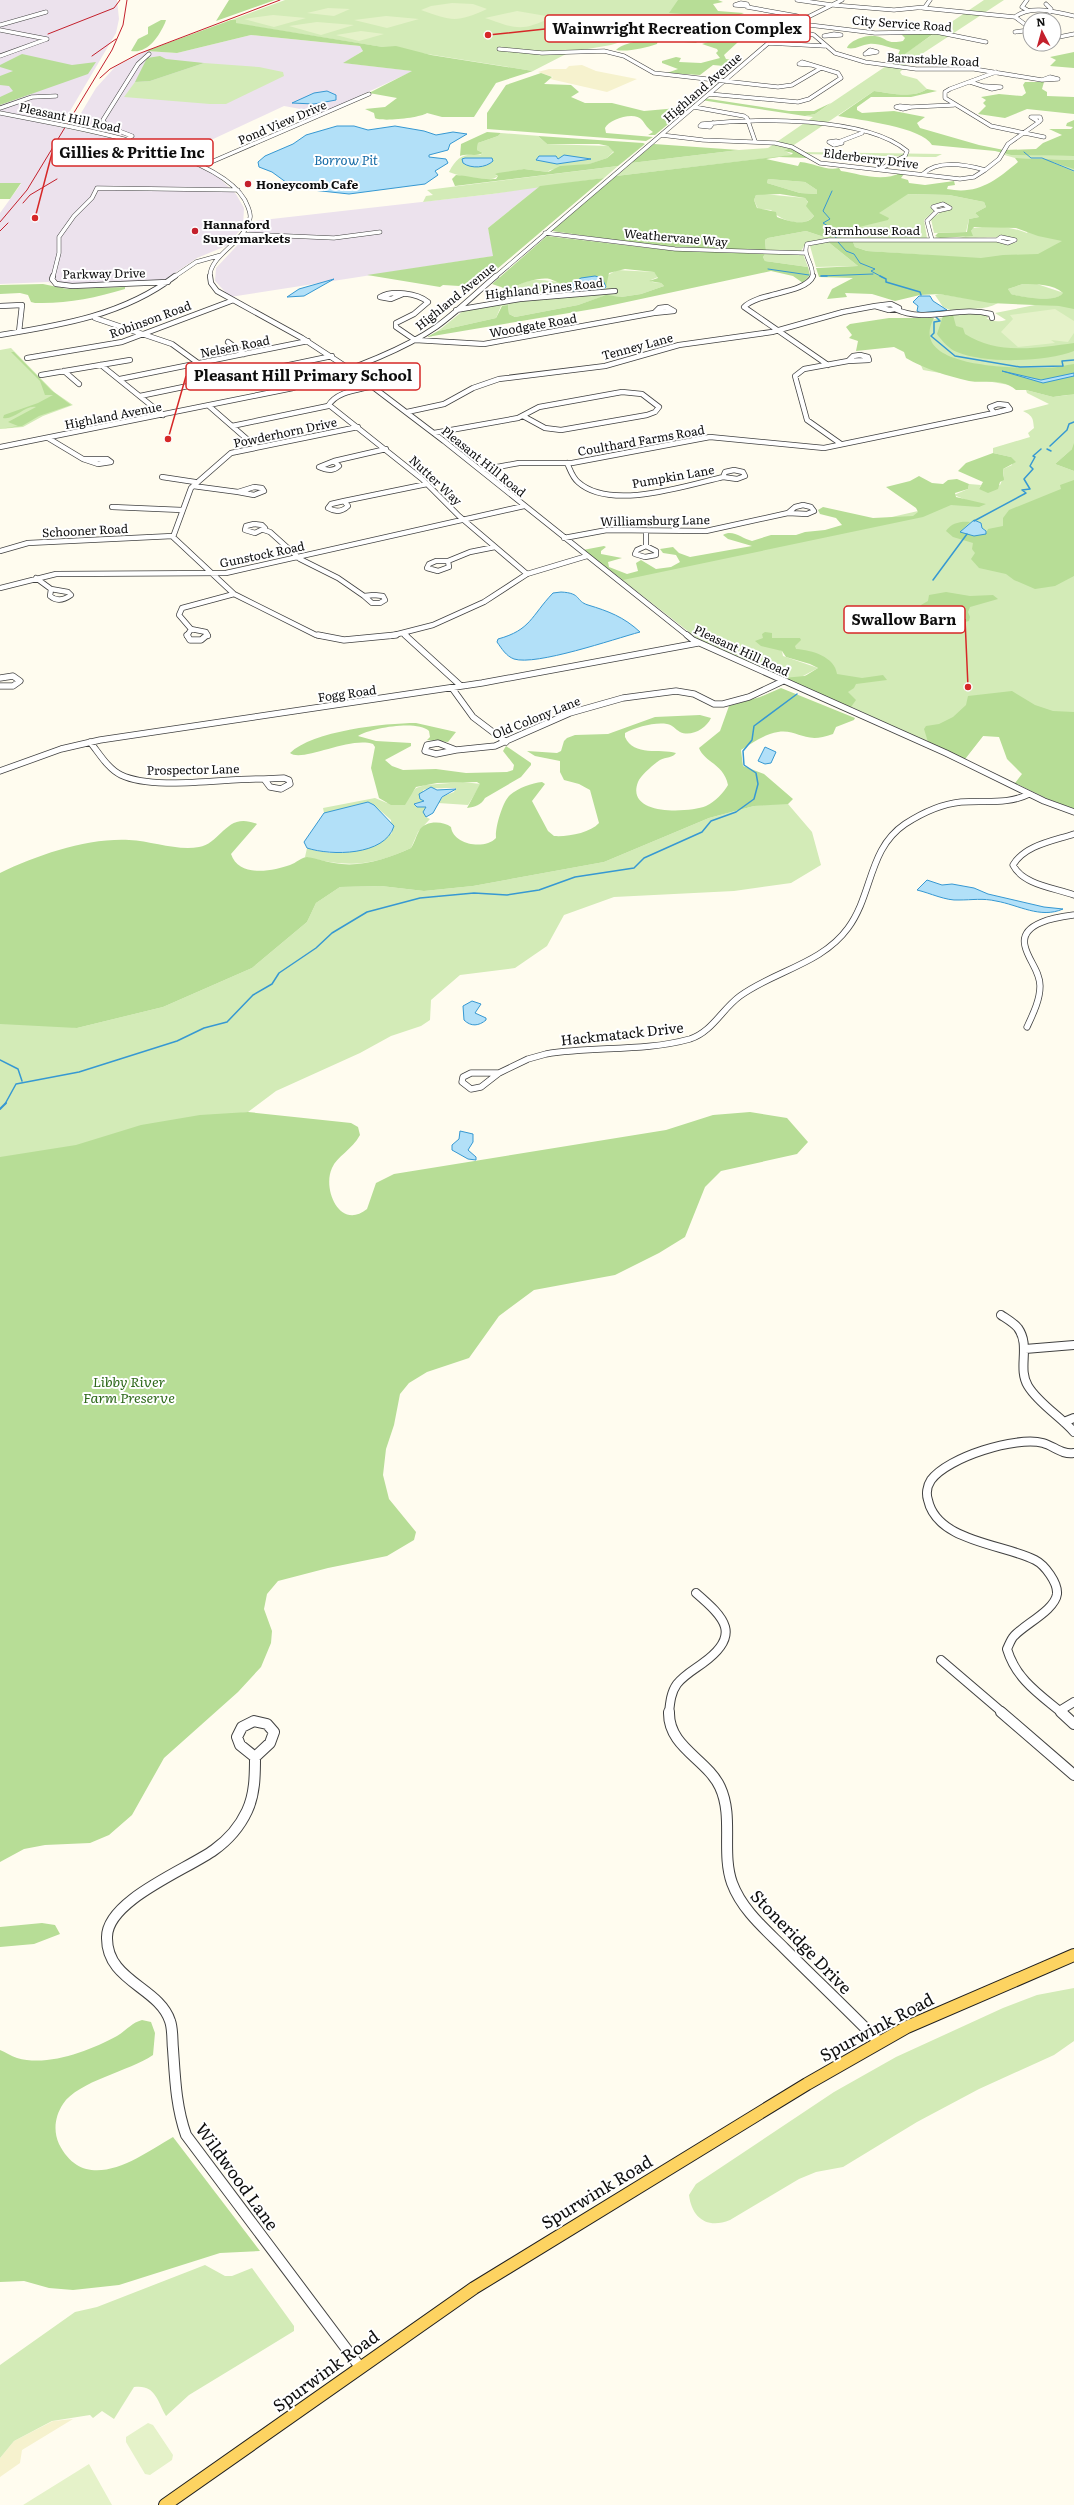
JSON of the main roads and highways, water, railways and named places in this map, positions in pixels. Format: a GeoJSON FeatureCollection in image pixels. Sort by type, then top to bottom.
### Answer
{"type":"FeatureCollection","features":[{"type":"Feature","properties":{"kind":"main road","name":"Spurwink Road"},"geometry":{"type":"LineString","coordinates":[[165,2505],[490,2277],[879,2042],[943,2010],[1074,1956]]}},
{"type":"Feature","properties":{"kind":"water"},"geometry":{"type":"Polygon","coordinates":[[[327,91],[336,95],[336,100],[314,104],[292,103],[314,93],[327,91]]]}},
{"type":"Feature","properties":{"kind":"water","name":"Borrow Pit"},"geometry":{"type":"Polygon","coordinates":[[[337,126],[354,126],[368,130],[395,126],[424,131],[436,135],[453,132],[467,134],[450,144],[448,150],[429,155],[429,157],[446,159],[448,163],[435,171],[438,175],[425,184],[349,194],[294,188],[272,172],[259,167],[258,162],[265,156],[293,144],[306,135],[337,126]]]}},
{"type":"Feature","properties":{"kind":"water"},"geometry":{"type":"Polygon","coordinates":[[[564,155],[591,159],[557,164],[536,160],[539,156],[556,156],[558,159],[564,155]]]}},
{"type":"Feature","properties":{"kind":"water"},"geometry":{"type":"Polygon","coordinates":[[[492,158],[493,161],[483,166],[474,167],[463,163],[462,159],[492,158]]]}},
{"type":"Feature","properties":{"kind":"water"},"geometry":{"type":"Polygon","coordinates":[[[595,276],[602,278],[606,287],[592,292],[580,292],[569,290],[566,287],[581,278],[595,276]]]}},
{"type":"Feature","properties":{"kind":"water"},"geometry":{"type":"Polygon","coordinates":[[[334,279],[304,296],[287,297],[299,289],[334,279]]]}},
{"type":"Feature","properties":{"kind":"water"},"geometry":{"type":"Polygon","coordinates":[[[919,296],[930,296],[933,301],[947,310],[921,313],[917,311],[918,306],[913,302],[919,296]]]}},
{"type":"Feature","properties":{"kind":"water"},"geometry":{"type":"Polygon","coordinates":[[[1002,371],[1041,380],[1074,373],[1074,376],[1043,383],[1002,371]]]}},
{"type":"Feature","properties":{"kind":"water"},"geometry":{"type":"Polygon","coordinates":[[[974,520],[981,523],[982,528],[986,531],[986,534],[974,536],[960,532],[974,520]]]}},
{"type":"Feature","properties":{"kind":"water"},"geometry":{"type":"Polygon","coordinates":[[[561,592],[575,595],[584,603],[616,615],[628,622],[640,632],[576,651],[539,659],[514,659],[504,652],[497,642],[498,639],[524,627],[553,593],[561,592]]]}},
{"type":"Feature","properties":{"kind":"water"},"geometry":{"type":"Polygon","coordinates":[[[765,747],[776,752],[771,763],[765,764],[758,761],[765,747]]]}},
{"type":"Feature","properties":{"kind":"water"},"geometry":{"type":"Polygon","coordinates":[[[431,787],[437,790],[456,789],[442,797],[433,813],[426,817],[423,812],[426,807],[417,807],[414,804],[424,801],[420,799],[419,794],[431,787]]]}},
{"type":"Feature","properties":{"kind":"water"},"geometry":{"type":"Polygon","coordinates":[[[368,802],[374,805],[394,826],[389,836],[380,843],[369,848],[343,852],[317,851],[307,848],[304,842],[324,813],[368,802]]]}},
{"type":"Feature","properties":{"kind":"water"},"geometry":{"type":"Polygon","coordinates":[[[927,880],[942,885],[952,884],[974,888],[988,894],[1044,907],[1063,909],[1046,913],[1038,912],[991,900],[954,900],[917,890],[927,880]]]}},
{"type":"Feature","properties":{"kind":"water"},"geometry":{"type":"Polygon","coordinates":[[[472,1001],[481,1004],[475,1013],[486,1018],[486,1020],[481,1024],[472,1025],[464,1020],[463,1006],[472,1001]]]}},
{"type":"Feature","properties":{"kind":"water"},"geometry":{"type":"Polygon","coordinates":[[[460,1131],[473,1134],[473,1142],[468,1150],[476,1157],[476,1160],[468,1159],[452,1150],[452,1145],[459,1139],[460,1131]]]}},
{"type":"Feature","properties":{"kind":"waterway"},"geometry":{"type":"LineString","coordinates":[[1024,152],[1031,158],[1042,158],[1074,171]]}},
{"type":"Feature","properties":{"kind":"waterway"},"geometry":{"type":"LineString","coordinates":[[832,191],[823,211],[830,219],[823,223],[833,229],[836,238]]}},
{"type":"Feature","properties":{"kind":"waterway"},"geometry":{"type":"LineString","coordinates":[[838,242],[846,251],[854,254],[860,263],[875,269],[871,271],[882,277]]}},
{"type":"Feature","properties":{"kind":"waterway"},"geometry":{"type":"LineString","coordinates":[[768,269],[809,275]]}},
{"type":"Feature","properties":{"kind":"waterway"},"geometry":{"type":"LineString","coordinates":[[827,276],[821,276],[873,274]]}},
{"type":"Feature","properties":{"kind":"waterway"},"geometry":{"type":"LineString","coordinates":[[882,277],[886,279],[886,282],[920,292],[921,295]]}},
{"type":"Feature","properties":{"kind":"waterway"},"geometry":{"type":"LineString","coordinates":[[936,317],[940,321],[934,322],[934,333],[931,336],[955,356],[1020,367],[1063,366],[1062,361],[1074,360]]}},
{"type":"Feature","properties":{"kind":"waterway"},"geometry":{"type":"LineString","coordinates":[[1050,446],[1067,430],[1069,424],[1074,422]]}},
{"type":"Feature","properties":{"kind":"waterway"},"geometry":{"type":"LineString","coordinates":[[974,521],[1026,493],[1022,490],[1030,489],[1024,479],[1033,469],[1030,466],[1035,457],[1033,456],[1041,449]]}},
{"type":"Feature","properties":{"kind":"waterway"},"geometry":{"type":"LineString","coordinates":[[1047,449],[1051,451]]}},
{"type":"Feature","properties":{"kind":"waterway"},"geometry":{"type":"LineString","coordinates":[[933,580],[967,534]]}},
{"type":"Feature","properties":{"kind":"waterway"},"geometry":{"type":"LineString","coordinates":[[5,1104],[16,1084],[79,1072],[177,1041],[204,1028],[227,1022],[253,995],[272,984],[279,973],[316,948],[332,933],[367,912],[420,898],[474,893],[507,895],[539,890],[575,877],[634,868],[644,858],[702,832],[711,821],[736,812],[754,799],[758,784],[756,773],[744,765],[743,751],[752,740],[754,726],[797,694]]}},
{"type":"Feature","properties":{"kind":"waterway"},"geometry":{"type":"LineString","coordinates":[[0,1060],[18,1069],[22,1081]]}},
{"type":"Feature","properties":{"kind":"waterway"},"geometry":{"type":"LineString","coordinates":[[0,1109],[5,1104]]}},
{"type":"Feature","properties":{"kind":"railway"},"geometry":{"type":"LineString","coordinates":[[48,34],[114,8],[120,0]]}},
{"type":"Feature","properties":{"kind":"railway"},"geometry":{"type":"LineString","coordinates":[[0,222],[27,190],[112,50],[123,25],[127,0]]}},
{"type":"Feature","properties":{"kind":"railway"},"geometry":{"type":"LineString","coordinates":[[100,78],[110,69],[138,54],[280,0]]}},
{"type":"Feature","properties":{"kind":"railway"},"geometry":{"type":"LineString","coordinates":[[92,56],[116,39]]}},
{"type":"Feature","properties":{"kind":"railway"},"geometry":{"type":"LineString","coordinates":[[23,203],[30,195],[57,179]]}},
{"type":"Feature","properties":{"kind":"railway"},"geometry":{"type":"LineString","coordinates":[[0,231],[8,223]]}},
{"type":"Feature","properties":{"kind":"place","name":"Wainwright Recreation Complex"},"geometry":{"type":"Point","coordinates":[488,35]}},
{"type":"Feature","properties":{"kind":"place","name":"Honeycomb Cafe"},"geometry":{"type":"Point","coordinates":[248,184]}},
{"type":"Feature","properties":{"kind":"place","name":"Gillies & Prittie Inc"},"geometry":{"type":"Point","coordinates":[35,218]}},
{"type":"Feature","properties":{"kind":"place","name":"Hannaford Supermarkets"},"geometry":{"type":"Point","coordinates":[195,231]}},
{"type":"Feature","properties":{"kind":"place","name":"Pleasant Hill Primary School"},"geometry":{"type":"Point","coordinates":[168,439]}},
{"type":"Feature","properties":{"kind":"place","name":"Swallow Barn"},"geometry":{"type":"Point","coordinates":[968,687]}},
{"type":"Feature","properties":{"kind":"park label","name":"Libby River Farm Preserve"},"geometry":{"type":"Point","coordinates":[129,1390]}}]}
